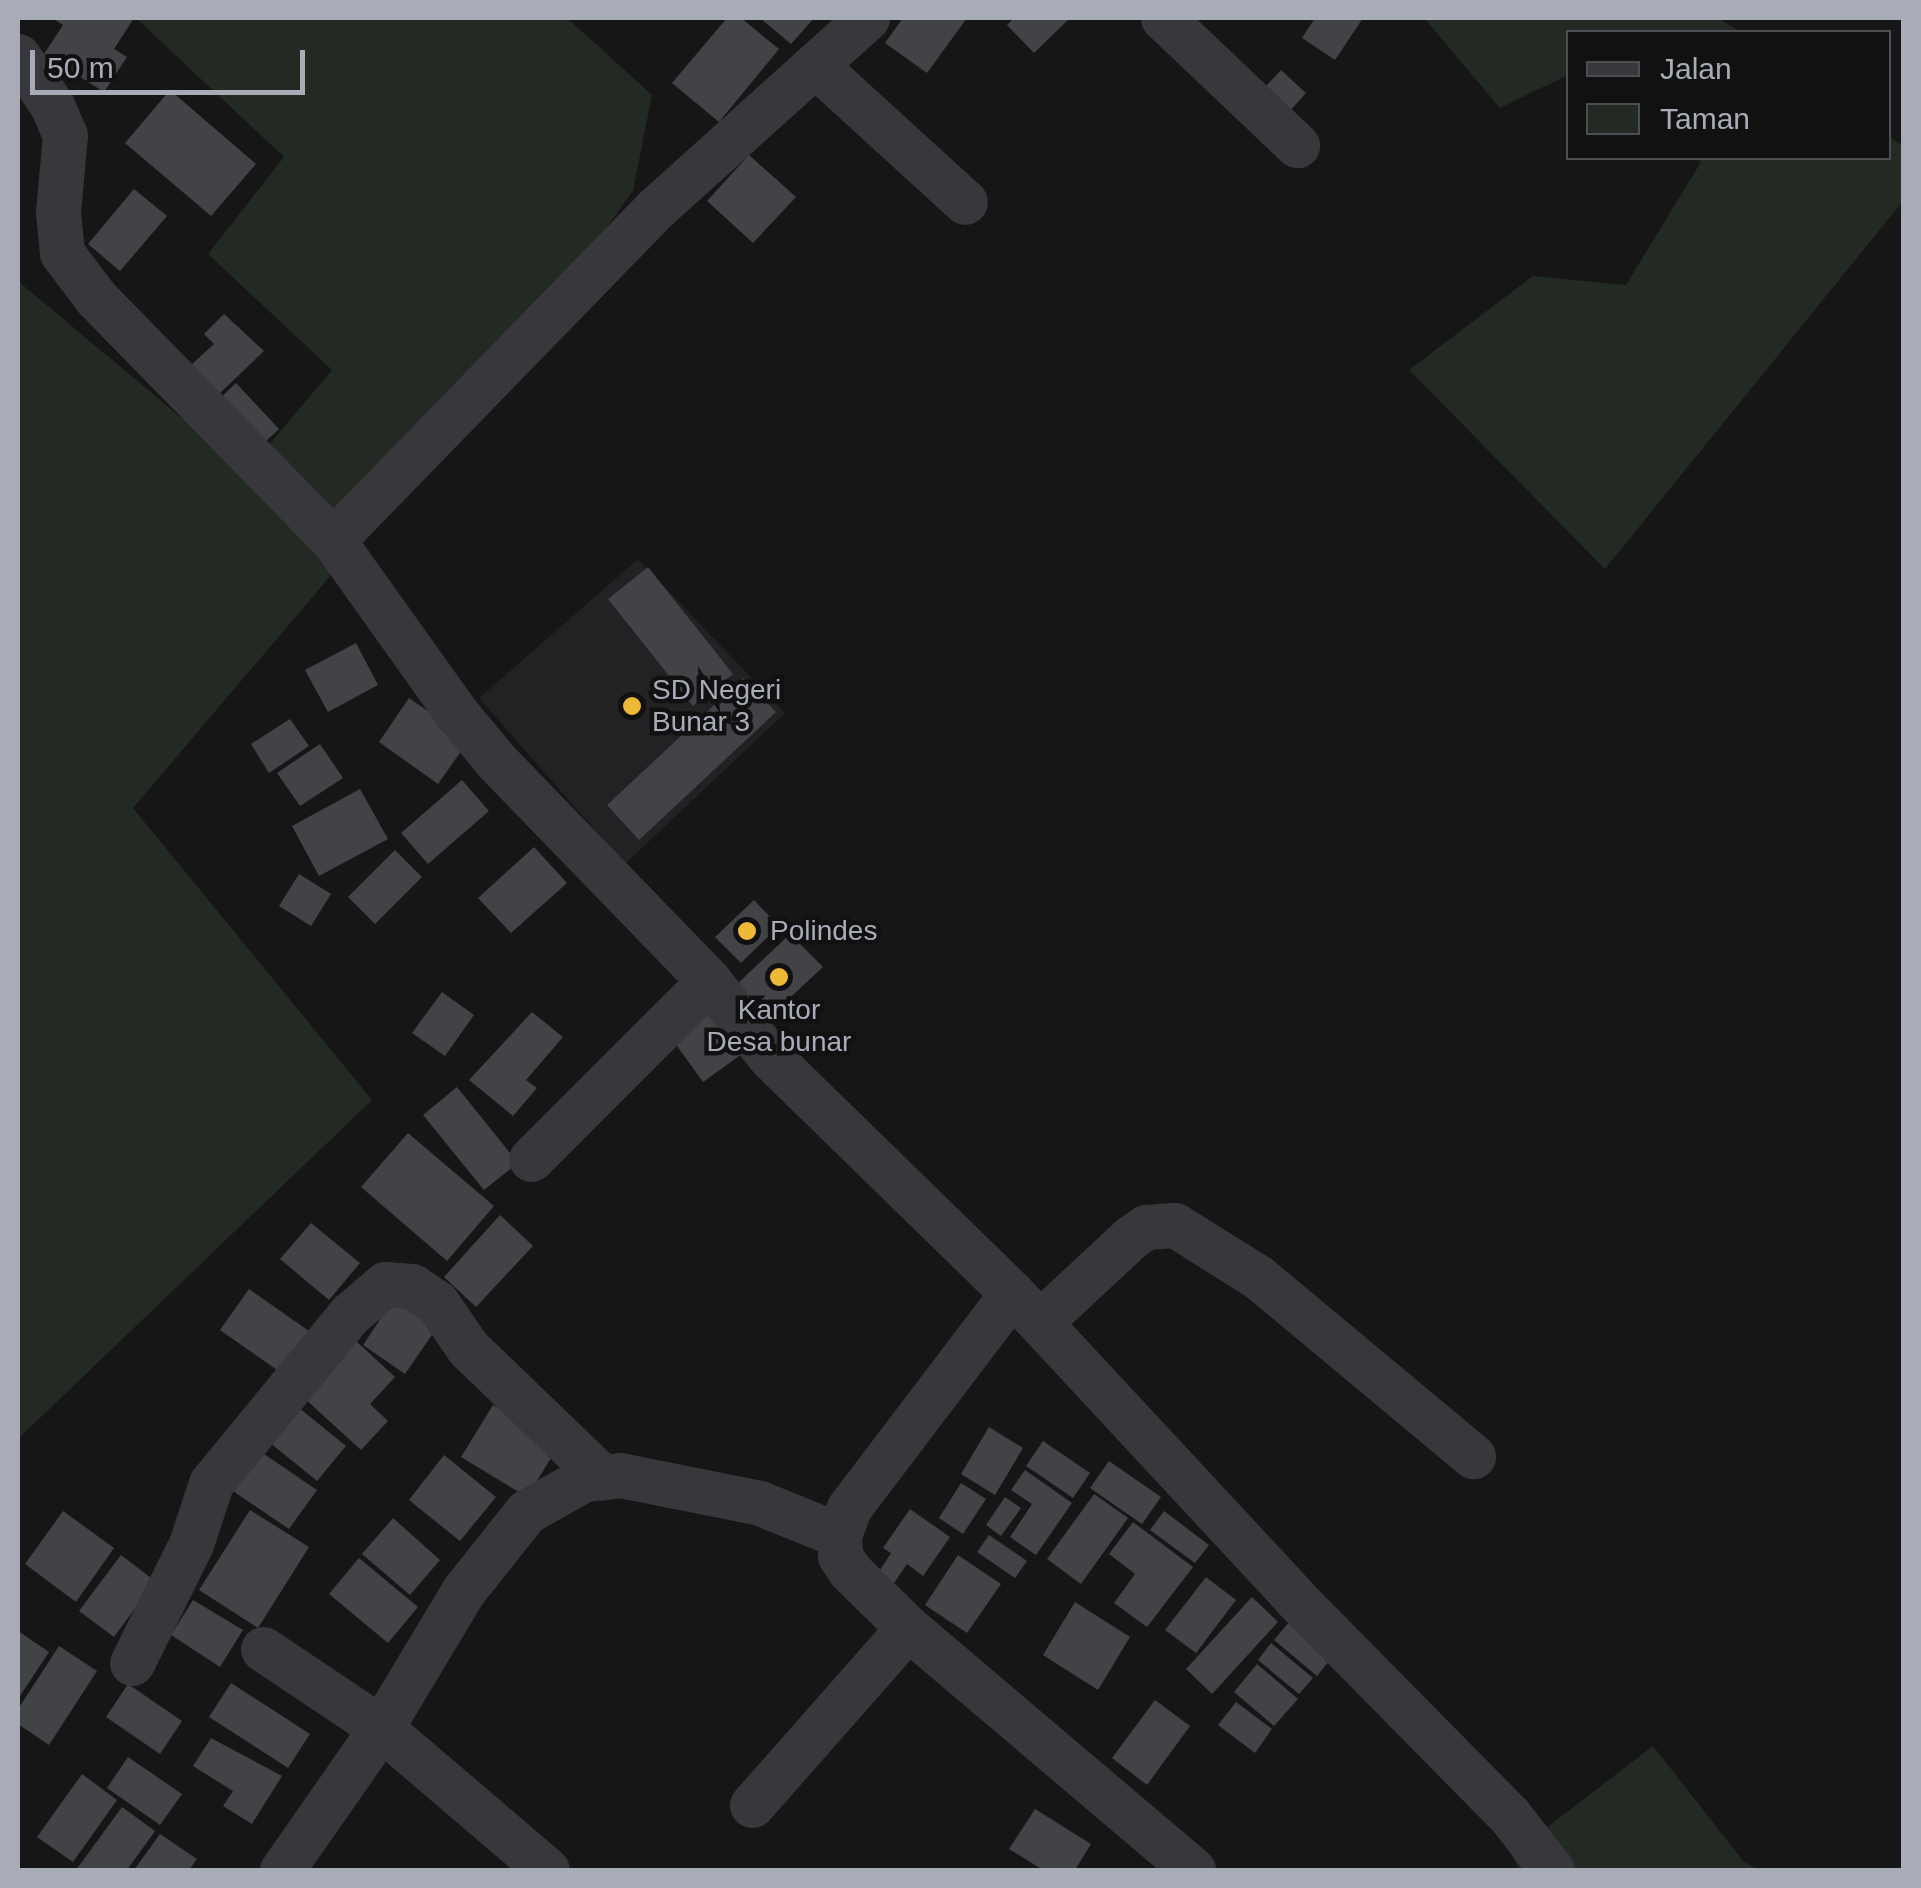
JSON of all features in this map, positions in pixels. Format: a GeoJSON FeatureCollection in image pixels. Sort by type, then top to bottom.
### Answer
{"type":"FeatureCollection","features":[{"type":"Feature","properties":{"kind":"street"},"geometry":{"type":"LineString","coordinates":[[333,540],[656,208],[868,18]]}},
{"type":"Feature","properties":{"kind":"street"},"geometry":{"type":"LineString","coordinates":[[1164,18],[1297,146]]}},
{"type":"Feature","properties":{"kind":"street"},"geometry":{"type":"LineString","coordinates":[[18,56],[52,104],[65,134],[58,212],[62,253],[96,298],[333,540],[458,715],[497,762],[710,981],[772,1058],[1026,1307],[1296,1598],[1510,1816],[1552,1870]]}},
{"type":"Feature","properties":{"kind":"street"},"geometry":{"type":"LineString","coordinates":[[815,65],[965,202]]}},
{"type":"Feature","properties":{"kind":"street"},"geometry":{"type":"LineString","coordinates":[[531,1159],[710,981]]}},
{"type":"Feature","properties":{"kind":"street"},"geometry":{"type":"LineString","coordinates":[[1192,1870],[908,1628],[850,1571],[840,1556],[839,1534],[849,1508],[1026,1307],[1146,1227],[1175,1225],[1258,1277],[1473,1456]]}},
{"type":"Feature","properties":{"kind":"street"},"geometry":{"type":"LineString","coordinates":[[132,1664],[191,1544],[210,1483],[350,1314],[385,1284],[412,1286],[436,1303],[468,1348],[603,1478]]}},
{"type":"Feature","properties":{"kind":"street"},"geometry":{"type":"LineString","coordinates":[[282,1870],[381,1728],[464,1590],[508,1530],[526,1512],[554,1495],[584,1479],[620,1475],[760,1502],[839,1534]]}},
{"type":"Feature","properties":{"kind":"street"},"geometry":{"type":"LineString","coordinates":[[752,1805],[908,1628]]}},
{"type":"Feature","properties":{"kind":"street"},"geometry":{"type":"LineString","coordinates":[[263,1649],[381,1728],[548,1870]]}},
{"type":"Feature","properties":{"kind":"shaded area","name":"SD Negeri Bunar 3"},"geometry":{"type":"Polygon","coordinates":[[[638,559],[785,713],[625,864],[479,698],[638,559]]]}},
{"type":"Feature","properties":{"kind":"green space"},"geometry":{"type":"Polygon","coordinates":[[[136,18],[567,18],[652,95],[633,191],[485,394],[133,808],[372,1100],[18,1439],[18,281],[246,472],[332,370],[208,254],[284,157],[136,18]]]}},
{"type":"Feature","properties":{"kind":"green space"},"geometry":{"type":"Polygon","coordinates":[[[1424,18],[1718,18],[1737,30],[1566,30],[1566,76],[1500,108],[1424,18]]]}},
{"type":"Feature","properties":{"kind":"green space"},"geometry":{"type":"Polygon","coordinates":[[[1891,137],[1903,146],[1903,201],[1605,569],[1409,370],[1533,276],[1626,285],[1701,162],[1698,160],[1891,160],[1891,137]]]}},
{"type":"Feature","properties":{"kind":"green space"},"geometry":{"type":"Polygon","coordinates":[[[1653,1746],[1744,1862],[1759,1870],[1520,1870],[1511,1855],[1653,1746]]]}},
{"type":"Feature","properties":{"kind":"building"},"geometry":{"type":"Polygon","coordinates":[[[52,18],[134,18],[114,49],[127,57],[104,92],[44,54],[63,25],[52,18]]]}},
{"type":"Feature","properties":{"kind":"building"},"geometry":{"type":"Polygon","coordinates":[[[727,18],[741,18],[779,49],[719,122],[672,83],[727,18]]]}},
{"type":"Feature","properties":{"kind":"building"},"geometry":{"type":"Polygon","coordinates":[[[760,18],[814,18],[791,44],[760,18]]]}},
{"type":"Feature","properties":{"kind":"building"},"geometry":{"type":"Polygon","coordinates":[[[903,18],[967,18],[927,73],[885,43],[903,18]]]}},
{"type":"Feature","properties":{"kind":"building"},"geometry":{"type":"Polygon","coordinates":[[[1014,18],[1070,18],[1034,53],[1007,25],[1014,18]]]}},
{"type":"Feature","properties":{"kind":"building"},"geometry":{"type":"Polygon","coordinates":[[[1315,18],[1363,18],[1335,60],[1302,38],[1315,18]]]}},
{"type":"Feature","properties":{"kind":"building"},"geometry":{"type":"Polygon","coordinates":[[[1281,70],[1306,93],[1280,122],[1254,99],[1281,70]]]}},
{"type":"Feature","properties":{"kind":"building"},"geometry":{"type":"Polygon","coordinates":[[[170,90],[256,164],[211,216],[125,143],[170,90]]]}},
{"type":"Feature","properties":{"kind":"building"},"geometry":{"type":"Polygon","coordinates":[[[749,155],[796,197],[753,243],[707,201],[749,155]]]}},
{"type":"Feature","properties":{"kind":"building"},"geometry":{"type":"Polygon","coordinates":[[[134,189],[167,216],[120,271],[88,244],[134,189]]]}},
{"type":"Feature","properties":{"kind":"building"},"geometry":{"type":"Polygon","coordinates":[[[224,314],[264,351],[219,394],[191,365],[214,344],[204,334],[224,314]]]}},
{"type":"Feature","properties":{"kind":"building"},"geometry":{"type":"Polygon","coordinates":[[[236,383],[279,429],[254,452],[211,407],[236,383]]]}},
{"type":"Feature","properties":{"kind":"building"},"geometry":{"type":"Polygon","coordinates":[[[648,567],[733,674],[693,706],[608,599],[648,567]]]}},
{"type":"Feature","properties":{"kind":"building"},"geometry":{"type":"Polygon","coordinates":[[[356,643],[378,685],[328,712],[305,670],[356,643]]]}},
{"type":"Feature","properties":{"kind":"building"},"geometry":{"type":"Polygon","coordinates":[[[743,678],[776,712],[639,840],[607,805],[743,678]]]}},
{"type":"Feature","properties":{"kind":"building"},"geometry":{"type":"Polygon","coordinates":[[[409,698],[469,740],[438,784],[379,742],[409,698]]]}},
{"type":"Feature","properties":{"kind":"building"},"geometry":{"type":"Polygon","coordinates":[[[290,719],[309,746],[269,773],[251,744],[290,719]]]}},
{"type":"Feature","properties":{"kind":"building"},"geometry":{"type":"Polygon","coordinates":[[[320,744],[343,778],[300,806],[277,773],[320,744]]]}},
{"type":"Feature","properties":{"kind":"building"},"geometry":{"type":"Polygon","coordinates":[[[462,780],[489,811],[428,864],[401,833],[462,780]]]}},
{"type":"Feature","properties":{"kind":"building"},"geometry":{"type":"Polygon","coordinates":[[[360,789],[388,839],[319,876],[292,826],[360,789]]]}},
{"type":"Feature","properties":{"kind":"building"},"geometry":{"type":"Polygon","coordinates":[[[534,847],[567,883],[511,933],[478,898],[534,847]]]}},
{"type":"Feature","properties":{"kind":"building"},"geometry":{"type":"Polygon","coordinates":[[[395,850],[422,877],[375,924],[348,897],[395,850]]]}},
{"type":"Feature","properties":{"kind":"building"},"geometry":{"type":"Polygon","coordinates":[[[299,874],[331,894],[311,926],[279,906],[299,874]]]}},
{"type":"Feature","properties":{"kind":"building","name":"Polindes"},"geometry":{"type":"Polygon","coordinates":[[[754,900],[779,926],[741,963],[715,937],[754,900]]]}},
{"type":"Feature","properties":{"kind":"building","name":"Kantor Desa bunar"},"geometry":{"type":"Polygon","coordinates":[[[790,934],[823,967],[767,1019],[735,986],[790,934]]]}},
{"type":"Feature","properties":{"kind":"building"},"geometry":{"type":"Polygon","coordinates":[[[442,992],[474,1015],[445,1056],[412,1033],[442,992]]]}},
{"type":"Feature","properties":{"kind":"building"},"geometry":{"type":"Polygon","coordinates":[[[705,1004],[742,1054],[703,1082],[667,1032],[705,1004]]]}},
{"type":"Feature","properties":{"kind":"building"},"geometry":{"type":"Polygon","coordinates":[[[532,1012],[563,1037],[526,1080],[537,1088],[513,1116],[469,1080],[532,1012]]]}},
{"type":"Feature","properties":{"kind":"building"},"geometry":{"type":"Polygon","coordinates":[[[457,1087],[518,1163],[484,1190],[423,1115],[457,1087]]]}},
{"type":"Feature","properties":{"kind":"building"},"geometry":{"type":"Polygon","coordinates":[[[408,1133],[494,1206],[447,1261],[361,1187],[408,1133]]]}},
{"type":"Feature","properties":{"kind":"building"},"geometry":{"type":"Polygon","coordinates":[[[500,1215],[533,1246],[476,1307],[444,1277],[500,1215]]]}},
{"type":"Feature","properties":{"kind":"building"},"geometry":{"type":"Polygon","coordinates":[[[311,1223],[360,1263],[329,1300],[280,1259],[311,1223]]]}},
{"type":"Feature","properties":{"kind":"building"},"geometry":{"type":"Polygon","coordinates":[[[249,1289],[316,1336],[287,1377],[220,1330],[249,1289]]]}},
{"type":"Feature","properties":{"kind":"building"},"geometry":{"type":"Polygon","coordinates":[[[393,1300],[436,1329],[405,1374],[363,1345],[393,1300]]]}},
{"type":"Feature","properties":{"kind":"building"},"geometry":{"type":"Polygon","coordinates":[[[355,1340],[395,1377],[370,1404],[388,1421],[361,1450],[303,1397],[355,1340]]]}},
{"type":"Feature","properties":{"kind":"building"},"geometry":{"type":"Polygon","coordinates":[[[493,1405],[559,1445],[527,1497],[461,1457],[493,1405]]]}},
{"type":"Feature","properties":{"kind":"building"},"geometry":{"type":"Polygon","coordinates":[[[298,1407],[346,1446],[317,1481],[269,1442],[298,1407]]]}},
{"type":"Feature","properties":{"kind":"building"},"geometry":{"type":"Polygon","coordinates":[[[989,1427],[1023,1448],[995,1495],[961,1474],[989,1427]]]}},
{"type":"Feature","properties":{"kind":"building"},"geometry":{"type":"Polygon","coordinates":[[[1043,1441],[1090,1473],[1073,1498],[1026,1466],[1043,1441]]]}},
{"type":"Feature","properties":{"kind":"building"},"geometry":{"type":"Polygon","coordinates":[[[258,1450],[317,1490],[289,1529],[230,1489],[258,1450]]]}},
{"type":"Feature","properties":{"kind":"building"},"geometry":{"type":"Polygon","coordinates":[[[444,1455],[496,1497],[460,1541],[409,1500],[444,1455]]]}},
{"type":"Feature","properties":{"kind":"building"},"geometry":{"type":"Polygon","coordinates":[[[1109,1461],[1161,1497],[1142,1524],[1090,1488],[1109,1461]]]}},
{"type":"Feature","properties":{"kind":"building"},"geometry":{"type":"Polygon","coordinates":[[[1025,1470],[1072,1503],[1036,1555],[1010,1537],[1032,1504],[1011,1490],[1025,1470]]]}},
{"type":"Feature","properties":{"kind":"building"},"geometry":{"type":"Polygon","coordinates":[[[961,1483],[986,1499],[963,1534],[939,1518],[961,1483]]]}},
{"type":"Feature","properties":{"kind":"building"},"geometry":{"type":"Polygon","coordinates":[[[1094,1494],[1128,1518],[1081,1584],[1047,1559],[1094,1494]]]}},
{"type":"Feature","properties":{"kind":"building"},"geometry":{"type":"Polygon","coordinates":[[[1005,1497],[1021,1508],[1001,1536],[986,1525],[1005,1497]]]}},
{"type":"Feature","properties":{"kind":"building"},"geometry":{"type":"Polygon","coordinates":[[[910,1509],[950,1537],[923,1576],[907,1564],[894,1583],[878,1573],[891,1553],[883,1548],[910,1509]]]}},
{"type":"Feature","properties":{"kind":"building"},"geometry":{"type":"Polygon","coordinates":[[[250,1510],[309,1547],[258,1628],[199,1590],[250,1510]]]}},
{"type":"Feature","properties":{"kind":"building"},"geometry":{"type":"Polygon","coordinates":[[[63,1511],[114,1548],[76,1602],[25,1564],[63,1511]]]}},
{"type":"Feature","properties":{"kind":"building"},"geometry":{"type":"Polygon","coordinates":[[[1164,1511],[1209,1545],[1195,1563],[1150,1530],[1164,1511]]]}},
{"type":"Feature","properties":{"kind":"building"},"geometry":{"type":"Polygon","coordinates":[[[393,1518],[440,1560],[410,1595],[362,1554],[393,1518]]]}},
{"type":"Feature","properties":{"kind":"building"},"geometry":{"type":"Polygon","coordinates":[[[1133,1522],[1193,1567],[1147,1627],[1114,1603],[1135,1574],[1109,1554],[1133,1522]]]}},
{"type":"Feature","properties":{"kind":"building"},"geometry":{"type":"Polygon","coordinates":[[[989,1535],[1027,1561],[1015,1578],[977,1552],[989,1535]]]}},
{"type":"Feature","properties":{"kind":"building"},"geometry":{"type":"Polygon","coordinates":[[[121,1555],[155,1581],[114,1637],[79,1611],[121,1555]]]}},
{"type":"Feature","properties":{"kind":"building"},"geometry":{"type":"Polygon","coordinates":[[[958,1555],[1001,1584],[967,1633],[925,1605],[958,1555]]]}},
{"type":"Feature","properties":{"kind":"building"},"geometry":{"type":"Polygon","coordinates":[[[359,1558],[418,1607],[388,1643],[329,1594],[359,1558]]]}},
{"type":"Feature","properties":{"kind":"building"},"geometry":{"type":"Polygon","coordinates":[[[1206,1577],[1236,1600],[1196,1653],[1165,1630],[1206,1577]]]}},
{"type":"Feature","properties":{"kind":"building"},"geometry":{"type":"Polygon","coordinates":[[[1252,1597],[1278,1622],[1212,1694],[1186,1669],[1252,1597]]]}},
{"type":"Feature","properties":{"kind":"building"},"geometry":{"type":"Polygon","coordinates":[[[193,1600],[243,1630],[220,1667],[171,1635],[193,1600]]]}},
{"type":"Feature","properties":{"kind":"building"},"geometry":{"type":"Polygon","coordinates":[[[1075,1602],[1130,1637],[1098,1690],[1043,1655],[1075,1602]]]}},
{"type":"Feature","properties":{"kind":"building"},"geometry":{"type":"Polygon","coordinates":[[[1290,1621],[1333,1656],[1317,1676],[1274,1640],[1290,1621]]]}},
{"type":"Feature","properties":{"kind":"building"},"geometry":{"type":"Polygon","coordinates":[[[18,1631],[49,1652],[18,1699],[18,1631]]]}},
{"type":"Feature","properties":{"kind":"building"},"geometry":{"type":"Polygon","coordinates":[[[1271,1643],[1313,1678],[1299,1694],[1258,1660],[1271,1643]]]}},
{"type":"Feature","properties":{"kind":"building"},"geometry":{"type":"Polygon","coordinates":[[[59,1646],[97,1671],[49,1745],[18,1724],[18,1709],[59,1646]]]}},
{"type":"Feature","properties":{"kind":"building"},"geometry":{"type":"Polygon","coordinates":[[[1257,1664],[1298,1699],[1274,1726],[1234,1692],[1257,1664]]]}},
{"type":"Feature","properties":{"kind":"building"},"geometry":{"type":"Polygon","coordinates":[[[231,1683],[310,1734],[288,1768],[209,1717],[231,1683]]]}},
{"type":"Feature","properties":{"kind":"building"},"geometry":{"type":"Polygon","coordinates":[[[128,1684],[182,1721],[160,1754],[106,1717],[128,1684]]]}},
{"type":"Feature","properties":{"kind":"building"},"geometry":{"type":"Polygon","coordinates":[[[1155,1700],[1190,1726],[1147,1785],[1112,1758],[1155,1700]]]}},
{"type":"Feature","properties":{"kind":"building"},"geometry":{"type":"Polygon","coordinates":[[[1236,1702],[1272,1729],[1255,1753],[1218,1725],[1236,1702]]]}},
{"type":"Feature","properties":{"kind":"building"},"geometry":{"type":"Polygon","coordinates":[[[211,1738],[282,1776],[252,1824],[223,1806],[233,1791],[193,1766],[211,1738]]]}},
{"type":"Feature","properties":{"kind":"building"},"geometry":{"type":"Polygon","coordinates":[[[128,1757],[182,1794],[160,1825],[107,1788],[128,1757]]]}},
{"type":"Feature","properties":{"kind":"building"},"geometry":{"type":"Polygon","coordinates":[[[82,1774],[117,1800],[73,1862],[37,1837],[82,1774]]]}},
{"type":"Feature","properties":{"kind":"building"},"geometry":{"type":"Polygon","coordinates":[[[122,1807],[155,1831],[127,1870],[76,1870],[122,1807]]]}},
{"type":"Feature","properties":{"kind":"building"},"geometry":{"type":"Polygon","coordinates":[[[1035,1809],[1091,1844],[1075,1870],[1043,1870],[1009,1849],[1035,1809]]]}},
{"type":"Feature","properties":{"kind":"building"},"geometry":{"type":"Polygon","coordinates":[[[160,1834],[197,1859],[189,1870],[134,1870],[160,1834]]]}},
{"type":"Feature","properties":{"kind":"place","name":"SD Negeri Bunar 3"},"geometry":{"type":"Point","coordinates":[632,706]}},
{"type":"Feature","properties":{"kind":"place","name":"Polindes"},"geometry":{"type":"Point","coordinates":[747,931]}},
{"type":"Feature","properties":{"kind":"place","name":"Kantor Desa bunar"},"geometry":{"type":"Point","coordinates":[779,977]}}]}
